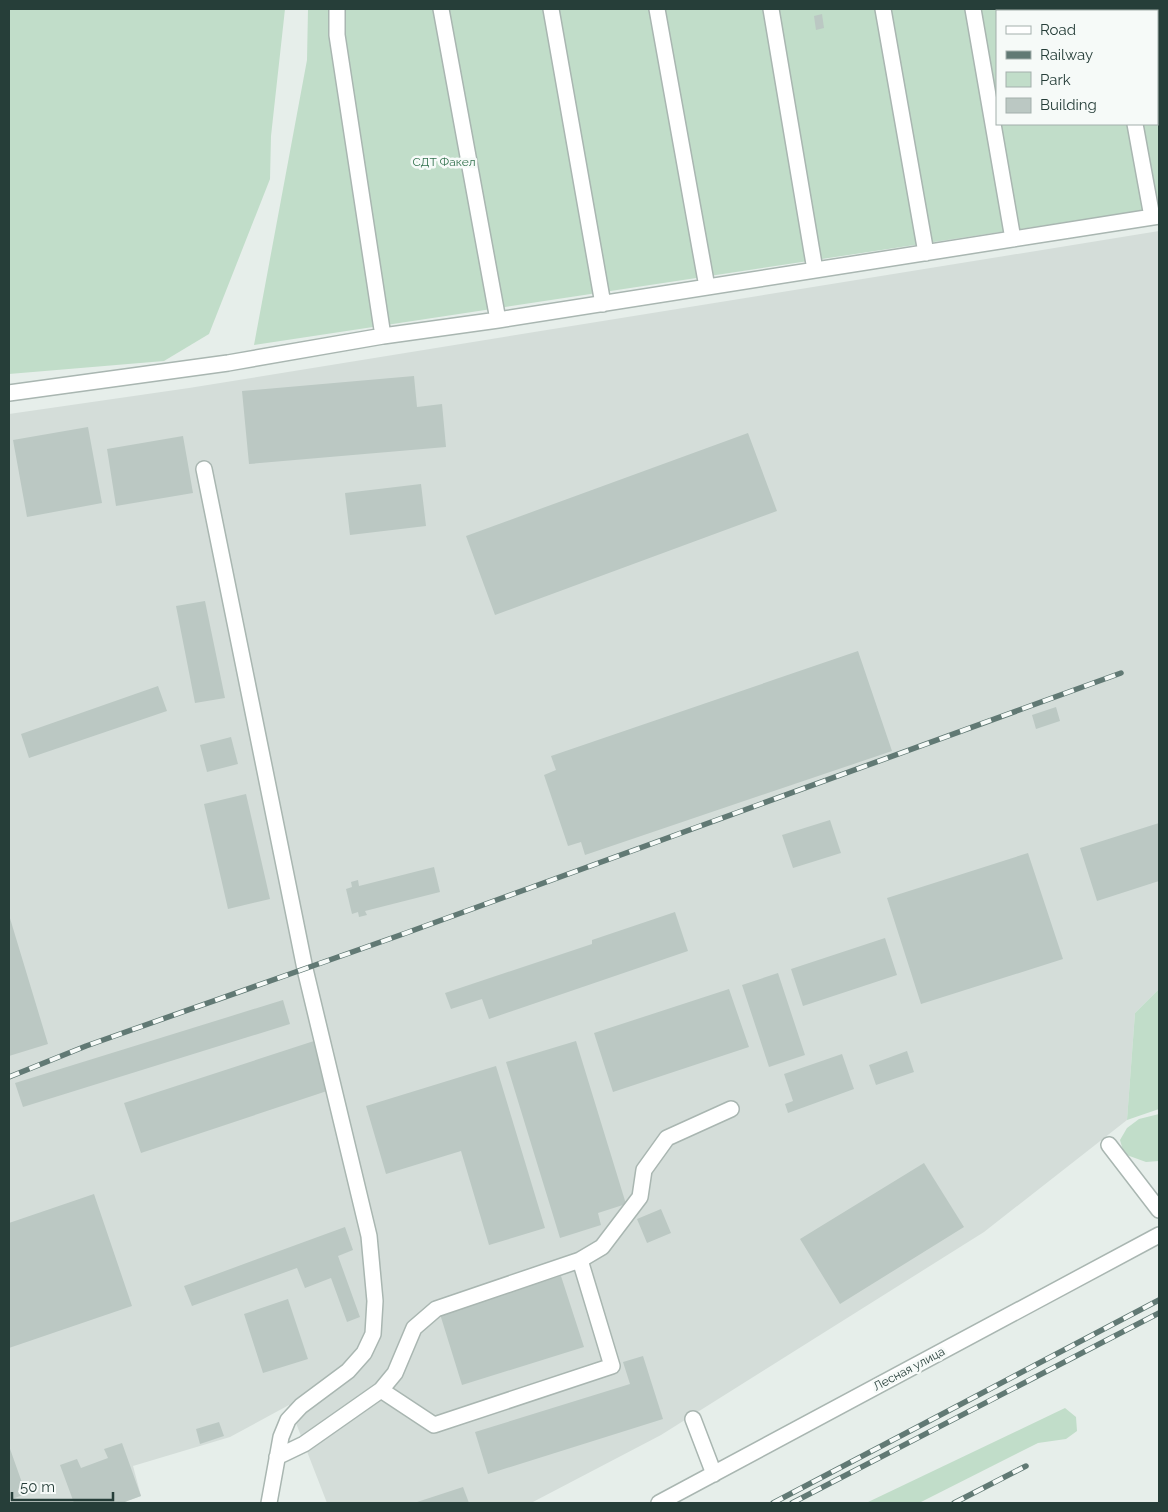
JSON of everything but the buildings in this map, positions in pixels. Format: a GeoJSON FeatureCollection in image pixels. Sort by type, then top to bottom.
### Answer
{"type":"FeatureCollection","features":[{"type":"Feature","properties":{"kind":"street"},"geometry":{"type":"LineString","coordinates":[[337,9],[337,35],[383,336]]}},
{"type":"Feature","properties":{"kind":"street"},"geometry":{"type":"LineString","coordinates":[[441,9],[498,320]]}},
{"type":"Feature","properties":{"kind":"street"},"geometry":{"type":"LineString","coordinates":[[551,9],[603,304]]}},
{"type":"Feature","properties":{"kind":"street"},"geometry":{"type":"LineString","coordinates":[[657,9],[707,287]]}},
{"type":"Feature","properties":{"kind":"street"},"geometry":{"type":"LineString","coordinates":[[771,9],[816,270]]}},
{"type":"Feature","properties":{"kind":"street"},"geometry":{"type":"LineString","coordinates":[[883,9],[926,253]]}},
{"type":"Feature","properties":{"kind":"street"},"geometry":{"type":"LineString","coordinates":[[973,9],[1013,239]]}},
{"type":"Feature","properties":{"kind":"street"},"geometry":{"type":"LineString","coordinates":[[9,393],[228,363],[383,336],[603,304],[1156,217],[1135,125]]}},
{"type":"Feature","properties":{"kind":"street"},"geometry":{"type":"LineString","coordinates":[[204,469],[305,968],[369,1236],[375,1301],[373,1334],[364,1354],[348,1371],[301,1406],[288,1420],[281,1437],[269,1503]]}},
{"type":"Feature","properties":{"kind":"street"},"geometry":{"type":"LineString","coordinates":[[277,1457],[304,1444],[381,1390],[395,1373],[414,1328],[436,1309],[580,1260],[602,1247],[640,1196],[644,1170],[667,1138],[732,1109]]}},
{"type":"Feature","properties":{"kind":"street"},"geometry":{"type":"LineString","coordinates":[[1109,1144],[1159,1210]]}},
{"type":"Feature","properties":{"kind":"street","name":"Лесная улица"},"geometry":{"type":"LineString","coordinates":[[659,1503],[1159,1235]]}},
{"type":"Feature","properties":{"kind":"street"},"geometry":{"type":"LineString","coordinates":[[381,1390],[434,1425],[612,1366],[580,1260]]}},
{"type":"Feature","properties":{"kind":"street"},"geometry":{"type":"LineString","coordinates":[[693,1419],[714,1474]]}},
{"type":"Feature","properties":{"kind":"shaded area"},"geometry":{"type":"Polygon","coordinates":[[[1159,231],[1159,989],[1135,1013],[1127,1120],[984,1232],[661,1435],[531,1503],[327,1503],[289,1405],[230,1437],[133,1466],[141,1496],[122,1503],[9,1503],[9,414],[189,388],[1159,231]]]}},
{"type":"Feature","properties":{"kind":"green space"},"geometry":{"type":"Polygon","coordinates":[[[9,9],[285,9],[271,136],[270,179],[209,334],[164,361],[9,374],[9,9]]]}},
{"type":"Feature","properties":{"kind":"green space","name":"СДТ Факел"},"geometry":{"type":"Polygon","coordinates":[[[308,9],[1159,9],[1159,208],[254,345],[307,60],[308,9]]]}},
{"type":"Feature","properties":{"kind":"green space"},"geometry":{"type":"Polygon","coordinates":[[[1159,989],[1159,1109],[1127,1120],[1135,1013],[1159,989]]]}},
{"type":"Feature","properties":{"kind":"green space"},"geometry":{"type":"Polygon","coordinates":[[[1159,1114],[1159,1161],[1146,1162],[1124,1154],[1120,1140],[1127,1128],[1139,1119],[1159,1114]]]}},
{"type":"Feature","properties":{"kind":"green space"},"geometry":{"type":"Polygon","coordinates":[[[1065,1408],[1076,1417],[1077,1431],[1066,1439],[1038,1443],[919,1503],[866,1503],[1065,1408]]]}},
{"type":"Feature","properties":{"kind":"railway"},"geometry":{"type":"LineString","coordinates":[[9,1077],[86,1046],[406,933],[1121,673]]}},
{"type":"Feature","properties":{"kind":"railway"},"geometry":{"type":"LineString","coordinates":[[773,1503],[1159,1300]]}},
{"type":"Feature","properties":{"kind":"railway"},"geometry":{"type":"LineString","coordinates":[[792,1503],[1159,1313]]}},
{"type":"Feature","properties":{"kind":"railway"},"geometry":{"type":"LineString","coordinates":[[954,1503],[1026,1466]]}}]}
